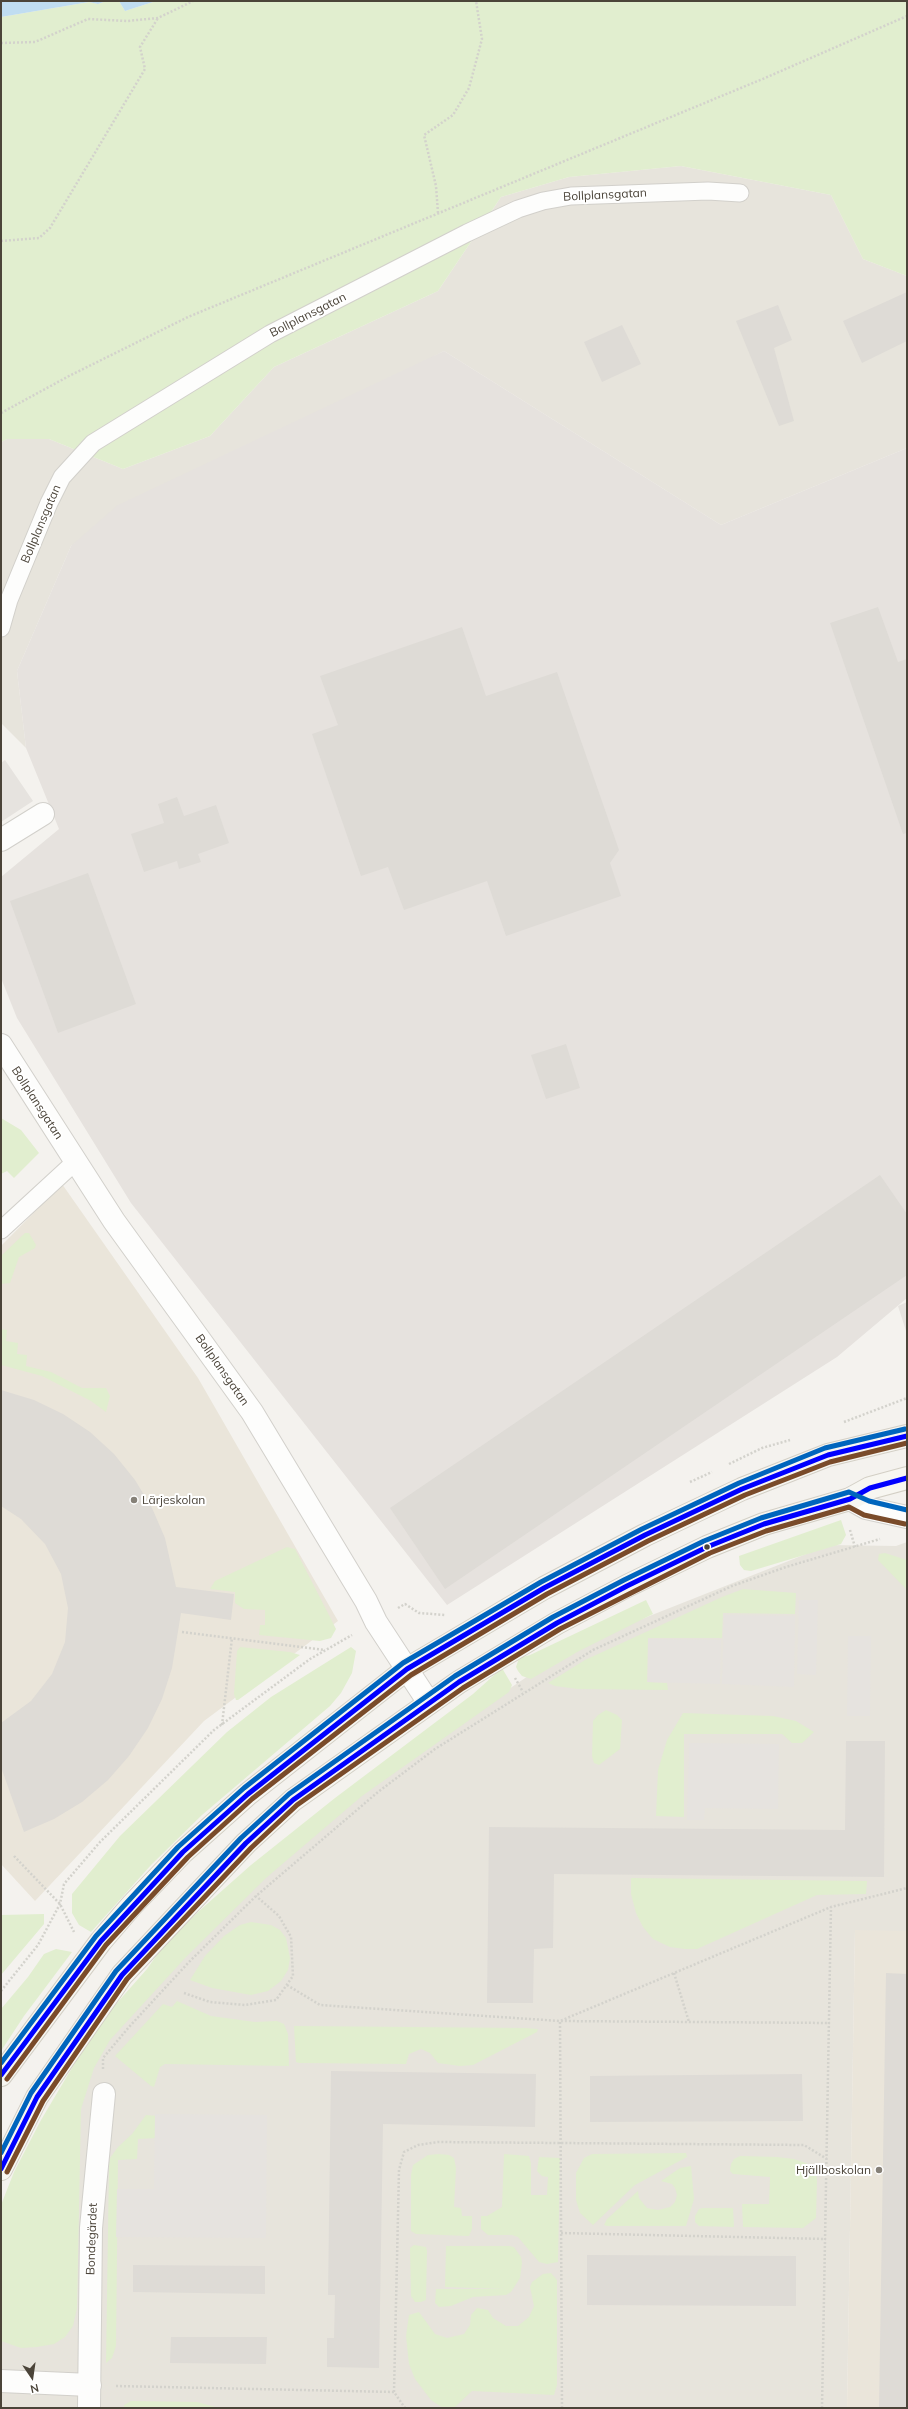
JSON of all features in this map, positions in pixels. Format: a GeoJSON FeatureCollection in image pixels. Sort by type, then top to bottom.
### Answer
{"type":"FeatureCollection","features":[{"type":"Feature","properties":{"kind":"main road"},"geometry":{"type":"LineString","coordinates":[[1,2075],[101,1941],[132,1905],[184,1852],[248,1794],[406,1669],[544,1588],[646,1535],[736,1493],[828,1455],[907,1436]]}},
{"type":"Feature","properties":{"kind":"main road"},"geometry":{"type":"LineString","coordinates":[[1,2169],[37,2097],[122,1975],[214,1879],[246,1843],[293,1800],[459,1682],[502,1656],[627,1586],[707,1547],[764,1524],[850,1499],[870,1488],[907,1478]]}},
{"type":"Feature","properties":{"kind":"street"},"geometry":{"type":"LineString","coordinates":[[1,840],[43,814]]}},
{"type":"Feature","properties":{"kind":"street","name":"Bollplansgatan"},"geometry":{"type":"LineString","coordinates":[[1,1045],[114,1221],[252,1412],[362,1594],[376,1622],[429,1704]]}},
{"type":"Feature","properties":{"kind":"street"},"geometry":{"type":"LineString","coordinates":[[850,1499],[866,1508],[907,1517]]}},
{"type":"Feature","properties":{"kind":"street","name":"Bondegärdet"},"geometry":{"type":"LineString","coordinates":[[89,2408],[91,2228],[104,2094]]}},
{"type":"Feature","properties":{"kind":"street"},"geometry":{"type":"LineString","coordinates":[[1,2381],[90,2385]]}},
{"type":"Feature","properties":{"kind":"lane","name":"Bollplansgatan"},"geometry":{"type":"LineString","coordinates":[[1,628],[9,600],[48,503],[67,471],[93,443],[270,334],[467,233],[518,209],[543,201],[571,196],[708,191],[740,193]]}},
{"type":"Feature","properties":{"kind":"lane"},"geometry":{"type":"LineString","coordinates":[[1,1230],[76,1162]]}},
{"type":"Feature","properties":{"kind":"path"},"geometry":{"type":"LineString","coordinates":[[1,43],[35,42],[88,19],[127,21],[158,18],[188,1],[193,1]]}},
{"type":"Feature","properties":{"kind":"path"},"geometry":{"type":"LineString","coordinates":[[438,213],[436,186],[424,135],[452,115],[469,88],[482,39],[476,1]]}},
{"type":"Feature","properties":{"kind":"path"},"geometry":{"type":"LineString","coordinates":[[1,413],[69,376],[188,317],[765,78],[907,16]]}},
{"type":"Feature","properties":{"kind":"path"},"geometry":{"type":"LineString","coordinates":[[1,241],[40,238],[50,228],[145,69],[140,47],[158,18]]}},
{"type":"Feature","properties":{"kind":"path"},"geometry":{"type":"LineString","coordinates":[[104,2094],[103,2058],[189,1962],[256,1896],[378,1792],[435,1749],[593,1650],[732,1586],[786,1567],[885,1538]]}},
{"type":"Feature","properties":{"kind":"path"},"geometry":{"type":"LineString","coordinates":[[182,1632],[325,1650]]}},
{"type":"Feature","properties":{"kind":"path"},"geometry":{"type":"LineString","coordinates":[[222,1725],[232,1638]]}},
{"type":"Feature","properties":{"kind":"path"},"geometry":{"type":"LineString","coordinates":[[1,1991],[38,1945],[60,1904],[64,1884],[100,1842],[222,1725],[325,1650],[340,1641]]}},
{"type":"Feature","properties":{"kind":"path"},"geometry":{"type":"LineString","coordinates":[[14,1856],[60,1904],[77,1938]]}},
{"type":"Feature","properties":{"kind":"path"},"geometry":{"type":"LineString","coordinates":[[560,2021],[831,1907],[907,1888]]}},
{"type":"Feature","properties":{"kind":"path"},"geometry":{"type":"LineString","coordinates":[[184,1993],[210,2002],[245,2004],[276,2000],[294,1976],[291,1937],[279,1916],[256,1896]]}},
{"type":"Feature","properties":{"kind":"path"},"geometry":{"type":"LineString","coordinates":[[822,2408],[831,1907]]}},
{"type":"Feature","properties":{"kind":"path"},"geometry":{"type":"LineString","coordinates":[[674,1973],[689,2022]]}},
{"type":"Feature","properties":{"kind":"path"},"geometry":{"type":"LineString","coordinates":[[287,1985],[320,2005],[560,2021],[830,2023]]}},
{"type":"Feature","properties":{"kind":"path"},"geometry":{"type":"LineString","coordinates":[[560,2021],[562,2408]]}},
{"type":"Feature","properties":{"kind":"path"},"geometry":{"type":"LineString","coordinates":[[405,2408],[394,2392],[399,2170],[404,2152],[418,2146],[438,2142],[804,2145],[827,2159]]}},
{"type":"Feature","properties":{"kind":"path"},"geometry":{"type":"LineString","coordinates":[[561,2233],[826,2239]]}},
{"type":"Feature","properties":{"kind":"path"},"geometry":{"type":"LineString","coordinates":[[90,2385],[394,2392]]}},
{"type":"Feature","properties":{"kind":"shaded area"},"geometry":{"type":"Polygon","coordinates":[[[681,166],[831,195],[863,259],[907,276],[907,448],[721,525],[444,351],[71,546],[17,671],[26,748],[1,723],[1,442],[7,439],[49,439],[123,469],[210,436],[274,367],[438,291],[501,197],[569,177],[681,166]]]}},
{"type":"Feature","properties":{"kind":"shaded area"},"geometry":{"type":"Polygon","coordinates":[[[444,351],[721,525],[907,448],[907,1298],[837,1357],[447,1605],[131,1203],[17,1018],[1,978],[1,877],[59,829],[26,748],[17,671],[71,546],[118,505],[444,351]]]}},
{"type":"Feature","properties":{"kind":"shaded area"},"geometry":{"type":"Polygon","coordinates":[[[5,760],[33,801],[1,822],[1,763],[5,760]]]}},
{"type":"Feature","properties":{"kind":"shaded area","name":"Lärjeskolan"},"geometry":{"type":"Polygon","coordinates":[[[62,1184],[198,1378],[338,1621],[204,1721],[35,1901],[1,1864],[1,1246],[62,1184]]]}},
{"type":"Feature","properties":{"kind":"shaded area"},"geometry":{"type":"Polygon","coordinates":[[[907,1302],[907,1334],[898,1306],[907,1302]]]}},
{"type":"Feature","properties":{"kind":"shaded area"},"geometry":{"type":"Polygon","coordinates":[[[907,1542],[907,1931],[855,1931],[847,2408],[1,2408],[1,2233],[121,2014],[336,1806],[571,1647],[829,1545],[896,1546],[907,1542]]]}},
{"type":"Feature","properties":{"kind":"shaded area"},"geometry":{"type":"Polygon","coordinates":[[[799,1600],[818,1600],[816,1675],[797,1674],[799,1600]]]}},
{"type":"Feature","properties":{"kind":"shaded area"},"geometry":{"type":"Polygon","coordinates":[[[724,1615],[795,1616],[794,1687],[722,1684],[724,1615]]]}},
{"type":"Feature","properties":{"kind":"shaded area"},"geometry":{"type":"Polygon","coordinates":[[[848,1636],[871,1636],[870,1716],[847,1716],[848,1636]]]}},
{"type":"Feature","properties":{"kind":"shaded area"},"geometry":{"type":"Polygon","coordinates":[[[648,1639],[721,1640],[720,1684],[648,1682],[648,1639]]]}},
{"type":"Feature","properties":{"kind":"shaded area"},"geometry":{"type":"Polygon","coordinates":[[[689,1743],[779,1744],[778,1809],[705,1808],[704,1820],[687,1820],[689,1743]]]}},
{"type":"Feature","properties":{"kind":"shaded area","name":"Hjällboskolan"},"geometry":{"type":"Polygon","coordinates":[[[855,1930],[907,1931],[907,2408],[847,2408],[855,1930]]]}},
{"type":"Feature","properties":{"kind":"shaded area"},"geometry":{"type":"Polygon","coordinates":[[[155,2114],[267,2115],[266,2238],[116,2237],[117,2189],[154,2189],[155,2114]]]}},
{"type":"Feature","properties":{"kind":"green space"},"geometry":{"type":"Polygon","coordinates":[[[106,1],[119,1],[125,11],[156,1],[907,1],[907,276],[863,259],[831,195],[681,166],[569,177],[501,197],[438,291],[274,367],[210,436],[123,469],[49,439],[7,439],[1,442],[1,17],[89,2],[98,4],[106,1]]]}},
{"type":"Feature","properties":{"kind":"green space"},"geometry":{"type":"Polygon","coordinates":[[[1,1118],[21,1130],[39,1153],[14,1178],[7,1171],[1,1174],[1,1118]]]}},
{"type":"Feature","properties":{"kind":"green space"},"geometry":{"type":"Polygon","coordinates":[[[25,1233],[29,1233],[36,1245],[35,1248],[19,1257],[10,1283],[1,1284],[1,1256],[25,1233]]]}},
{"type":"Feature","properties":{"kind":"green space"},"geometry":{"type":"Polygon","coordinates":[[[1,1329],[7,1330],[6,1341],[18,1343],[17,1354],[27,1355],[26,1366],[51,1372],[82,1388],[106,1388],[110,1396],[106,1412],[91,1401],[42,1376],[1,1365],[1,1329]]]}},
{"type":"Feature","properties":{"kind":"green space"},"geometry":{"type":"Polygon","coordinates":[[[841,1520],[846,1535],[841,1544],[751,1571],[744,1570],[740,1565],[739,1556],[841,1520]]]}},
{"type":"Feature","properties":{"kind":"green space"},"geometry":{"type":"Polygon","coordinates":[[[287,1547],[295,1549],[336,1629],[331,1638],[320,1641],[259,1635],[260,1625],[265,1625],[265,1610],[244,1609],[235,1603],[235,1592],[210,1589],[215,1581],[287,1547]]]}},
{"type":"Feature","properties":{"kind":"green space"},"geometry":{"type":"Polygon","coordinates":[[[885,1553],[907,1560],[907,1590],[878,1560],[879,1554],[885,1553]]]}},
{"type":"Feature","properties":{"kind":"green space"},"geometry":{"type":"Polygon","coordinates":[[[743,1589],[796,1593],[795,1614],[723,1613],[722,1638],[648,1638],[647,1682],[667,1683],[668,1690],[578,1689],[555,1686],[548,1683],[585,1660],[722,1597],[743,1589]]]}},
{"type":"Feature","properties":{"kind":"green space"},"geometry":{"type":"Polygon","coordinates":[[[646,1600],[653,1614],[579,1651],[531,1679],[522,1676],[518,1671],[516,1667],[519,1658],[530,1655],[646,1600]]]}},
{"type":"Feature","properties":{"kind":"green space"},"geometry":{"type":"Polygon","coordinates":[[[240,1647],[290,1652],[300,1655],[236,1700],[234,1694],[237,1651],[240,1647]]]}},
{"type":"Feature","properties":{"kind":"green space"},"geometry":{"type":"Polygon","coordinates":[[[351,1647],[356,1651],[352,1673],[341,1693],[330,1706],[202,1815],[151,1865],[91,1932],[79,1925],[72,1913],[72,1894],[120,1836],[227,1732],[271,1697],[351,1647]]]}},
{"type":"Feature","properties":{"kind":"green space"},"geometry":{"type":"Polygon","coordinates":[[[502,1668],[512,1685],[509,1692],[362,1796],[266,1878],[186,1957],[110,2040],[94,2068],[81,2109],[77,2308],[73,2326],[65,2337],[54,2344],[21,2348],[1,2341],[1,2205],[14,2172],[41,2120],[82,2051],[108,2013],[147,1969],[161,1949],[198,1912],[251,1865],[335,1798],[473,1694],[502,1668]]]}},
{"type":"Feature","properties":{"kind":"green space"},"geometry":{"type":"Polygon","coordinates":[[[606,1710],[617,1715],[622,1720],[620,1749],[599,1765],[594,1763],[592,1756],[593,1721],[598,1715],[606,1710]]]}},
{"type":"Feature","properties":{"kind":"green space"},"geometry":{"type":"Polygon","coordinates":[[[683,1713],[773,1716],[796,1721],[814,1732],[802,1743],[792,1743],[782,1734],[684,1734],[684,1817],[656,1816],[658,1770],[667,1740],[683,1713]]]}},
{"type":"Feature","properties":{"kind":"green space"},"geometry":{"type":"Polygon","coordinates":[[[631,1878],[867,1881],[866,1894],[817,1895],[697,1949],[685,1949],[670,1947],[653,1939],[643,1927],[636,1913],[631,1894],[631,1878]]]}},
{"type":"Feature","properties":{"kind":"green space"},"geometry":{"type":"Polygon","coordinates":[[[44,1914],[44,1924],[1,1975],[1,1915],[44,1914]]]}},
{"type":"Feature","properties":{"kind":"green space"},"geometry":{"type":"Polygon","coordinates":[[[251,1922],[271,1925],[280,1930],[286,1938],[290,1958],[288,1970],[281,1981],[268,1991],[251,1995],[212,1988],[190,1980],[205,1956],[224,1936],[240,1925],[251,1922]]]}},
{"type":"Feature","properties":{"kind":"green space"},"geometry":{"type":"Polygon","coordinates":[[[56,1949],[72,1952],[24,2016],[1,2051],[1,2009],[28,1977],[44,1954],[56,1949]]]}},
{"type":"Feature","properties":{"kind":"green space"},"geometry":{"type":"Polygon","coordinates":[[[177,2001],[211,2016],[255,2022],[277,2021],[284,2024],[288,2034],[289,2066],[165,2064],[160,2067],[154,2087],[151,2086],[115,2056],[163,2004],[172,2007],[177,2001]]]}},
{"type":"Feature","properties":{"kind":"green space"},"geometry":{"type":"Polygon","coordinates":[[[294,2026],[538,2029],[537,2032],[473,2065],[460,2066],[438,2063],[430,2053],[421,2049],[409,2054],[406,2064],[299,2063],[296,2062],[294,2026]]]}},
{"type":"Feature","properties":{"kind":"green space"},"geometry":{"type":"Polygon","coordinates":[[[146,2115],[158,2116],[158,2138],[138,2139],[137,2159],[118,2160],[116,2346],[112,2358],[106,2363],[109,2164],[110,2158],[118,2147],[132,2134],[146,2115]]]}},
{"type":"Feature","properties":{"kind":"green space"},"geometry":{"type":"Polygon","coordinates":[[[686,2153],[687,2157],[635,2185],[593,2225],[580,2213],[576,2200],[576,2173],[584,2158],[592,2154],[686,2153]]]}},
{"type":"Feature","properties":{"kind":"green space"},"geometry":{"type":"Polygon","coordinates":[[[504,2154],[529,2156],[531,2163],[531,2195],[547,2195],[548,2177],[542,2176],[537,2171],[539,2157],[560,2158],[558,2262],[547,2264],[539,2262],[518,2237],[512,2235],[488,2235],[481,2229],[481,2216],[487,2216],[502,2207],[504,2154]]]}},
{"type":"Feature","properties":{"kind":"green space"},"geometry":{"type":"Polygon","coordinates":[[[428,2155],[449,2155],[454,2158],[456,2168],[454,2207],[461,2208],[462,2216],[472,2216],[472,2229],[469,2236],[416,2234],[411,2231],[411,2175],[413,2165],[428,2155]]]}},
{"type":"Feature","properties":{"kind":"green space"},"geometry":{"type":"Polygon","coordinates":[[[740,2156],[777,2157],[794,2159],[806,2163],[816,2174],[816,2218],[803,2228],[743,2227],[742,2204],[769,2204],[770,2177],[733,2174],[730,2171],[731,2164],[734,2159],[740,2156]]]}},
{"type":"Feature","properties":{"kind":"green space"},"geometry":{"type":"Polygon","coordinates":[[[691,2166],[694,2199],[686,2226],[604,2225],[607,2219],[638,2191],[639,2198],[647,2208],[658,2210],[670,2207],[675,2202],[677,2195],[675,2188],[672,2184],[661,2181],[680,2168],[691,2166]]]}},
{"type":"Feature","properties":{"kind":"green space"},"geometry":{"type":"Polygon","coordinates":[[[733,2208],[734,2227],[699,2226],[695,2222],[695,2216],[699,2209],[733,2208]]]}},
{"type":"Feature","properties":{"kind":"green space"},"geometry":{"type":"Polygon","coordinates":[[[414,2245],[426,2247],[427,2251],[426,2300],[421,2302],[415,2302],[411,2296],[410,2248],[414,2245]]]}},
{"type":"Feature","properties":{"kind":"green space"},"geometry":{"type":"Polygon","coordinates":[[[446,2246],[514,2247],[521,2257],[522,2263],[520,2278],[511,2292],[506,2295],[473,2297],[451,2306],[439,2307],[435,2303],[436,2289],[505,2289],[445,2287],[446,2246]]]}},
{"type":"Feature","properties":{"kind":"green space"},"geometry":{"type":"Polygon","coordinates":[[[551,2273],[557,2280],[557,2385],[554,2395],[472,2391],[454,2408],[443,2408],[431,2400],[415,2379],[409,2364],[406,2336],[409,2315],[419,2312],[435,2334],[447,2338],[464,2334],[470,2325],[471,2315],[477,2308],[488,2310],[493,2318],[506,2326],[518,2326],[529,2317],[534,2306],[530,2287],[532,2282],[543,2274],[551,2273]]]}},
{"type":"Feature","properties":{"kind":"green space"},"geometry":{"type":"Polygon","coordinates":[[[131,2401],[197,2402],[219,2408],[124,2408],[124,2405],[131,2401]]]}},
{"type":"Feature","properties":{"kind":"water"},"geometry":{"type":"Polygon","coordinates":[[[1,1],[106,1],[98,4],[89,2],[1,17],[1,1]]]}},
{"type":"Feature","properties":{"kind":"water"},"geometry":{"type":"Polygon","coordinates":[[[119,1],[156,1],[125,11],[119,1]]]}},
{"type":"Feature","properties":{"kind":"building"},"geometry":{"type":"Polygon","coordinates":[[[907,292],[907,341],[862,363],[843,321],[907,292]]]}},
{"type":"Feature","properties":{"kind":"building"},"geometry":{"type":"Polygon","coordinates":[[[778,305],[792,340],[774,348],[794,421],[779,426],[736,321],[778,305]]]}},
{"type":"Feature","properties":{"kind":"building"},"geometry":{"type":"Polygon","coordinates":[[[622,325],[641,364],[602,382],[584,342],[622,325]]]}},
{"type":"Feature","properties":{"kind":"building"},"geometry":{"type":"Polygon","coordinates":[[[878,607],[898,662],[907,659],[907,833],[903,834],[830,623],[878,607]]]}},
{"type":"Feature","properties":{"kind":"building"},"geometry":{"type":"Polygon","coordinates":[[[462,627],[486,696],[557,672],[619,850],[610,863],[621,896],[506,936],[487,881],[404,910],[388,867],[361,876],[312,734],[338,725],[320,676],[462,627]]]}},
{"type":"Feature","properties":{"kind":"building"},"geometry":{"type":"Polygon","coordinates":[[[177,797],[184,816],[216,805],[229,843],[198,854],[201,862],[179,869],[177,861],[144,872],[131,834],[164,823],[158,804],[177,797]]]}},
{"type":"Feature","properties":{"kind":"building"},"geometry":{"type":"Polygon","coordinates":[[[88,873],[136,1004],[58,1033],[10,901],[88,873]]]}},
{"type":"Feature","properties":{"kind":"building"},"geometry":{"type":"Polygon","coordinates":[[[566,1044],[580,1088],[546,1099],[531,1055],[566,1044]]]}},
{"type":"Feature","properties":{"kind":"building"},"geometry":{"type":"Polygon","coordinates":[[[880,1175],[907,1214],[907,1275],[445,1589],[390,1508],[880,1175]]]}},
{"type":"Feature","properties":{"kind":"building"},"geometry":{"type":"Polygon","coordinates":[[[1,1390],[34,1400],[63,1414],[90,1432],[114,1454],[135,1480],[152,1508],[165,1538],[176,1587],[234,1594],[231,1620],[181,1613],[172,1668],[162,1699],[148,1728],[129,1756],[108,1780],[82,1802],[54,1819],[24,1832],[1,1767],[1,1723],[31,1701],[52,1674],[65,1642],[68,1608],[61,1574],[45,1544],[21,1519],[1,1506],[1,1390]]]}},
{"type":"Feature","properties":{"kind":"building"},"geometry":{"type":"Polygon","coordinates":[[[846,1741],[885,1741],[884,1877],[554,1874],[553,1948],[534,1949],[533,2003],[487,2003],[489,1827],[845,1830],[846,1741]]]}},
{"type":"Feature","properties":{"kind":"building"},"geometry":{"type":"Polygon","coordinates":[[[886,1973],[907,1974],[907,2408],[879,2408],[886,1973]]]}},
{"type":"Feature","properties":{"kind":"building"},"geometry":{"type":"Polygon","coordinates":[[[331,2071],[536,2074],[535,2127],[383,2124],[379,2368],[327,2367],[327,2338],[334,2338],[335,2295],[328,2295],[331,2071]]]}},
{"type":"Feature","properties":{"kind":"building"},"geometry":{"type":"Polygon","coordinates":[[[802,2074],[803,2121],[590,2122],[590,2076],[802,2074]]]}},
{"type":"Feature","properties":{"kind":"building"},"geometry":{"type":"Polygon","coordinates":[[[587,2255],[796,2256],[796,2306],[587,2305],[587,2255]]]}},
{"type":"Feature","properties":{"kind":"building"},"geometry":{"type":"Polygon","coordinates":[[[133,2265],[265,2266],[265,2294],[133,2292],[133,2265]]]}},
{"type":"Feature","properties":{"kind":"building"},"geometry":{"type":"Polygon","coordinates":[[[171,2337],[267,2337],[266,2364],[170,2363],[171,2337]]]}},
{"type":"Feature","properties":{"kind":"transit line"},"geometry":{"type":"LineString","coordinates":[[1,2063],[96,1936],[178,1847],[244,1788],[403,1663],[541,1582],[642,1529],[739,1483],[825,1448],[905,1429]]}},
{"type":"Feature","properties":{"kind":"transit line"},"geometry":{"type":"LineString","coordinates":[[1,2075],[101,1941],[183,1852],[248,1794],[407,1669],[544,1588],[645,1535],[742,1489],[828,1455],[907,1436]]}},
{"type":"Feature","properties":{"kind":"transit line"},"geometry":{"type":"LineString","coordinates":[[7,2079],[106,1945],[188,1857],[252,1799],[411,1675],[547,1594],[648,1541],[745,1495],[830,1462],[907,1443]]}},
{"type":"Feature","properties":{"kind":"transit line"},"geometry":{"type":"LineString","coordinates":[[1,2169],[37,2097],[122,1975],[246,1843],[293,1800],[459,1682],[557,1623],[627,1586],[707,1547],[764,1524],[850,1499],[870,1488],[907,1478]]}},
{"type":"Feature","properties":{"kind":"transit line"},"geometry":{"type":"LineString","coordinates":[[1,2153],[31,2093],[116,1971],[241,1838],[289,1794],[455,1676],[553,1617],[624,1580],[704,1541],[761,1518],[849,1492],[869,1501],[907,1510]]}},
{"type":"Feature","properties":{"kind":"transit line"},"geometry":{"type":"LineString","coordinates":[[7,2172],[43,2101],[127,1979],[251,1848],[297,1805],[463,1688],[560,1629],[710,1553],[766,1531],[849,1507],[864,1515],[905,1524]]}},
{"type":"Feature","properties":{"kind":"place","name":"Lärjeskolan"},"geometry":{"type":"Point","coordinates":[134,1500]}},
{"type":"Feature","properties":{"kind":"place","name":"Hjällboskolan"},"geometry":{"type":"Point","coordinates":[879,2170]}}]}
